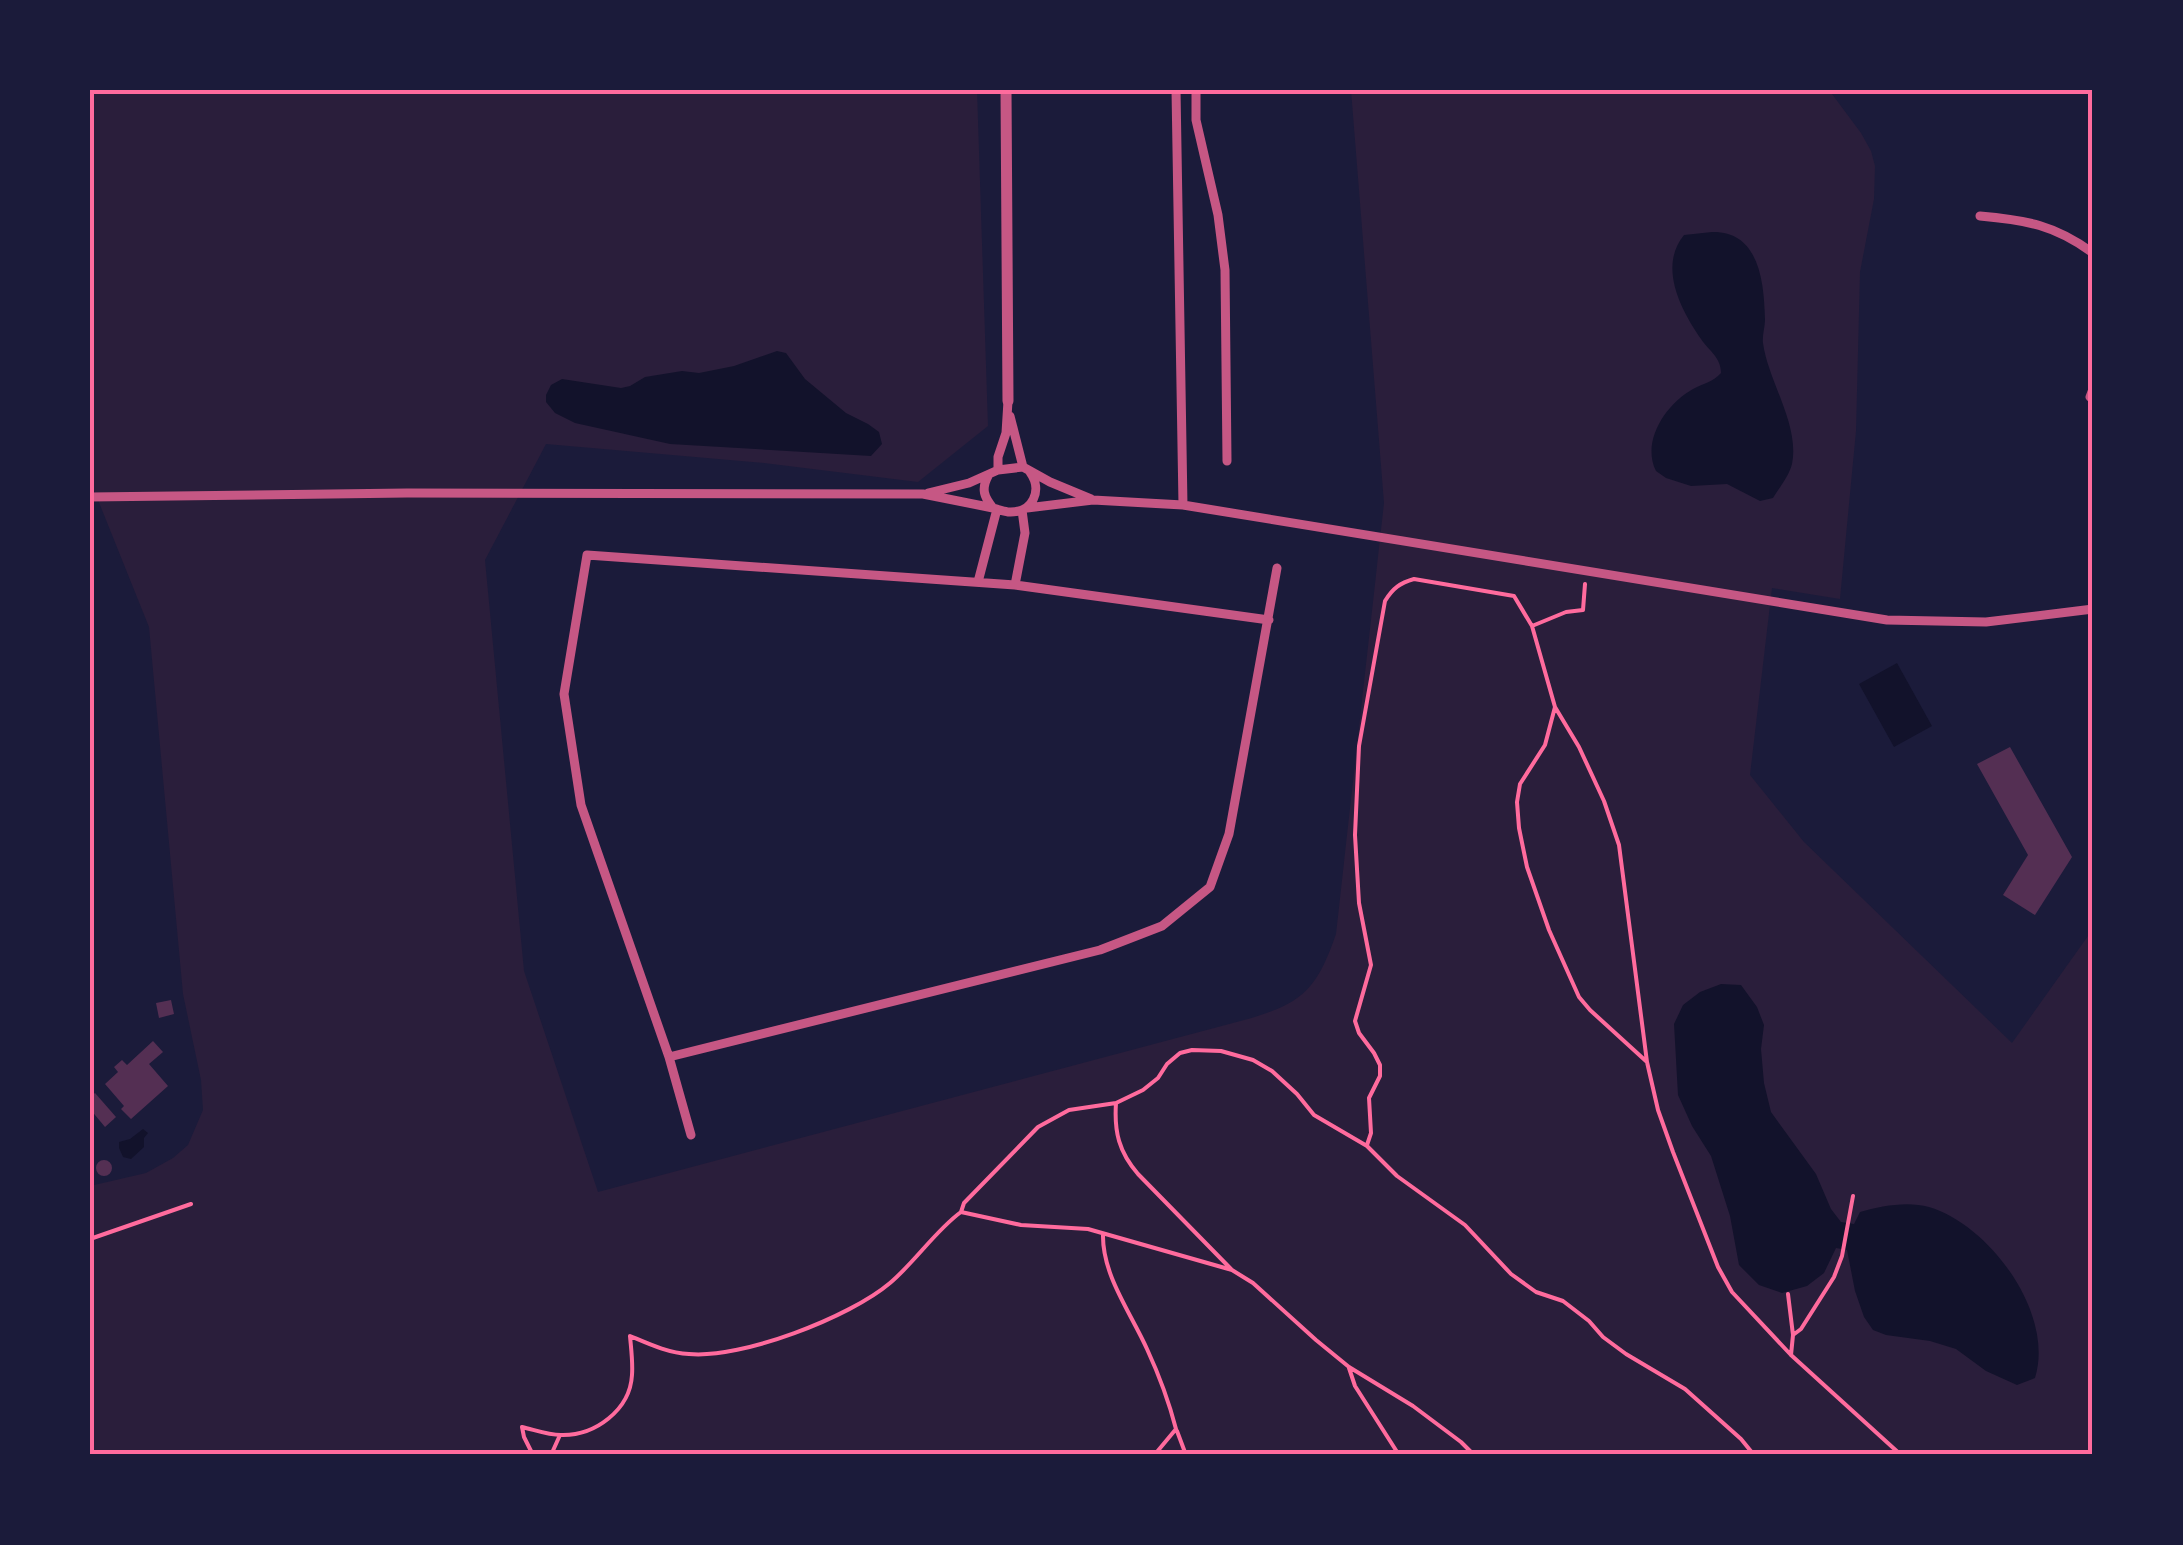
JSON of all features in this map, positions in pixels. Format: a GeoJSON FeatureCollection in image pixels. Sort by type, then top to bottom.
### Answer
{"type":"FeatureCollection","features":[{"type":"Feature","properties":{"kind":"street"},"geometry":{"type":"LineString","coordinates":[[998,470],[1008,402],[1006,90]]}},
{"type":"Feature","properties":{"kind":"street"},"geometry":{"type":"LineString","coordinates":[[1176,90],[1183,505]]}},
{"type":"Feature","properties":{"kind":"street"},"geometry":{"type":"LineString","coordinates":[[1196,90],[1196,120],[1218,215],[1225,270],[1227,461]]}},
{"type":"Feature","properties":{"kind":"street"},"geometry":{"type":"LineString","coordinates":[[1980,216],[2025,220],[2054,230],[2093,254]]}},
{"type":"Feature","properties":{"kind":"street"},"geometry":{"type":"LineString","coordinates":[[1008,402],[1016,448],[1035,479],[1037,491],[1025,509],[1025,533],[1015,585]]}},
{"type":"Feature","properties":{"kind":"street"},"geometry":{"type":"LineString","coordinates":[[923,494],[969,483],[998,470],[1026,469],[1093,500]]}},
{"type":"Feature","properties":{"kind":"street"},"geometry":{"type":"LineString","coordinates":[[988,476],[983,485],[986,499],[995,509]]}},
{"type":"Feature","properties":{"kind":"street"},"geometry":{"type":"LineString","coordinates":[[90,497],[407,492],[923,494],[1010,512],[1093,500],[1183,505],[1887,620],[1986,622],[2093,608]]}},
{"type":"Feature","properties":{"kind":"street"},"geometry":{"type":"LineString","coordinates":[[978,582],[995,509]]}},
{"type":"Feature","properties":{"kind":"street"},"geometry":{"type":"LineString","coordinates":[[691,1135],[669,1057],[581,805],[564,694],[587,555],[1015,585],[1269,620]]}},
{"type":"Feature","properties":{"kind":"street"},"geometry":{"type":"LineString","coordinates":[[669,1057],[1100,950],[1162,926],[1210,887],[1229,834],[1277,568]]}},
{"type":"Feature","properties":{"kind":"path"},"geometry":{"type":"LineString","coordinates":[[1532,626],[1566,612],[1583,610],[1586,571]]}},
{"type":"Feature","properties":{"kind":"path"},"geometry":{"type":"LineString","coordinates":[[1367,1146],[1371,1133],[1369,1098],[1380,1076],[1380,1066],[1355,1020],[1370,965],[1359,902],[1355,835],[1360,746],[1385,600],[1402,582],[1414,579],[1514,596],[1532,626],[1555,707],[1604,801],[1618,845],[1658,1110],[1718,1267],[1732,1292],[1791,1355],[1901,1455]]}},
{"type":"Feature","properties":{"kind":"path"},"geometry":{"type":"LineString","coordinates":[[1555,707],[1544,745],[1520,784],[1516,802],[1528,868],[1549,930],[1579,997],[1648,1062]]}},
{"type":"Feature","properties":{"kind":"path"},"geometry":{"type":"LineString","coordinates":[[533,1455],[522,1427],[560,1436],[582,1433],[602,1425],[623,1404],[632,1379],[630,1336],[659,1348],[689,1354],[728,1353],[867,1301],[893,1281],[962,1212],[964,1203],[1038,1128],[1070,1110],[1116,1103],[1143,1090],[1180,1053],[1192,1050],[1221,1051],[1253,1060],[1272,1072],[1314,1115],[1367,1146],[1396,1176],[1465,1226],[1512,1274],[1536,1292],[1563,1301],[1626,1354],[1685,1389],[1742,1439],[1754,1455]]}},
{"type":"Feature","properties":{"kind":"path"},"geometry":{"type":"LineString","coordinates":[[1116,1103],[1117,1138],[1124,1157],[1232,1270],[1253,1283],[1349,1366],[1412,1406],[1474,1455]]}},
{"type":"Feature","properties":{"kind":"path"},"geometry":{"type":"LineString","coordinates":[[1794,1336],[1834,1277],[1853,1196]]}},
{"type":"Feature","properties":{"kind":"path"},"geometry":{"type":"LineString","coordinates":[[90,1239],[191,1204]]}},
{"type":"Feature","properties":{"kind":"path"},"geometry":{"type":"LineString","coordinates":[[962,1212],[1021,1225],[1069,1227],[1103,1234],[1232,1270]]}},
{"type":"Feature","properties":{"kind":"path"},"geometry":{"type":"LineString","coordinates":[[1103,1234],[1106,1262],[1149,1352],[1186,1455]]}},
{"type":"Feature","properties":{"kind":"path"},"geometry":{"type":"LineString","coordinates":[[1788,1294],[1794,1336],[1791,1355]]}},
{"type":"Feature","properties":{"kind":"path"},"geometry":{"type":"LineString","coordinates":[[1349,1366],[1355,1386],[1399,1455]]}},
{"type":"Feature","properties":{"kind":"path"},"geometry":{"type":"LineString","coordinates":[[1156,1452],[1176,1429]]}},
{"type":"Feature","properties":{"kind":"path"},"geometry":{"type":"LineString","coordinates":[[551,1455],[560,1436]]}},
{"type":"Feature","properties":{"kind":"path"},"geometry":{"type":"LineString","coordinates":[[1138,1455],[1168,1455]]}},
{"type":"Feature","properties":{"kind":"shaded area"},"geometry":{"type":"Polygon","coordinates":[[[90,90],[977,90],[988,426],[918,482],[764,463],[546,444],[485,560],[524,971],[598,1192],[1248,1019],[1295,1000],[1314,981],[1336,934],[1384,503],[1351,90],[1829,90],[1861,133],[1875,166],[1874,199],[1860,272],[1856,431],[1840,599],[1772,588],[1750,775],[1804,842],[2012,1043],[2093,929],[2093,1455],[90,1455],[90,1186],[146,1173],[173,1158],[188,1145],[203,1110],[201,1080],[183,994],[149,627],[90,480],[90,90]]]}},
{"type":"Feature","properties":{"kind":"shaded area"},"geometry":{"type":"Polygon","coordinates":[[[1712,232],[1740,240],[1756,262],[1764,306],[1766,358],[1792,434],[1789,473],[1773,498],[1760,501],[1727,484],[1691,486],[1666,478],[1656,471],[1652,459],[1654,436],[1665,414],[1683,396],[1721,373],[1717,358],[1686,315],[1673,274],[1676,247],[1684,235],[1712,232]]]}},
{"type":"Feature","properties":{"kind":"shaded area"},"geometry":{"type":"Polygon","coordinates":[[[777,351],[786,353],[805,379],[846,413],[879,432],[882,444],[871,456],[670,444],[575,423],[555,413],[546,402],[551,385],[562,379],[621,388],[645,377],[682,371],[699,373],[777,351]]]}},
{"type":"Feature","properties":{"kind":"shaded area"},"geometry":{"type":"Polygon","coordinates":[[[1897,663],[1932,726],[1894,747],[1859,684],[1897,663]]]}},
{"type":"Feature","properties":{"kind":"shaded area"},"geometry":{"type":"Polygon","coordinates":[[[1721,984],[1741,985],[1757,1007],[1764,1025],[1761,1049],[1771,1112],[1816,1174],[1841,1222],[1854,1224],[1860,1212],[1912,1204],[1952,1217],[1974,1232],[1995,1252],[2026,1301],[2039,1353],[2035,1378],[2017,1385],[1986,1371],[1956,1349],[1873,1330],[1855,1291],[1847,1250],[1836,1248],[1824,1273],[1807,1286],[1782,1293],[1759,1285],[1739,1265],[1730,1216],[1711,1156],[1678,1095],[1674,1024],[1683,1005],[1700,992],[1721,984]]]}},
{"type":"Feature","properties":{"kind":"shaded area"},"geometry":{"type":"Polygon","coordinates":[[[143,1129],[148,1133],[144,1147],[131,1159],[123,1157],[119,1142],[143,1129]]]}},
{"type":"Feature","properties":{"kind":"building"},"geometry":{"type":"Polygon","coordinates":[[[2010,747],[2072,857],[2035,915],[2003,895],[2028,855],[1977,764],[2010,747]]]}},
{"type":"Feature","properties":{"kind":"building"},"geometry":{"type":"Polygon","coordinates":[[[171,1000],[174,1014],[159,1018],[156,1003],[171,1000]]]}},
{"type":"Feature","properties":{"kind":"building"},"geometry":{"type":"Polygon","coordinates":[[[153,1041],[163,1052],[149,1064],[168,1086],[131,1119],[105,1084],[118,1072],[114,1067],[122,1060],[127,1065],[153,1041]]]}},
{"type":"Feature","properties":{"kind":"building"},"geometry":{"type":"Polygon","coordinates":[[[95,1093],[116,1117],[105,1127],[90,1109],[90,1097],[95,1093]]]}},
{"type":"Feature","properties":{"kind":"building"},"geometry":{"type":"Polygon","coordinates":[[[104,1160],[112,1168],[104,1176],[96,1168],[104,1160]]]}}]}
